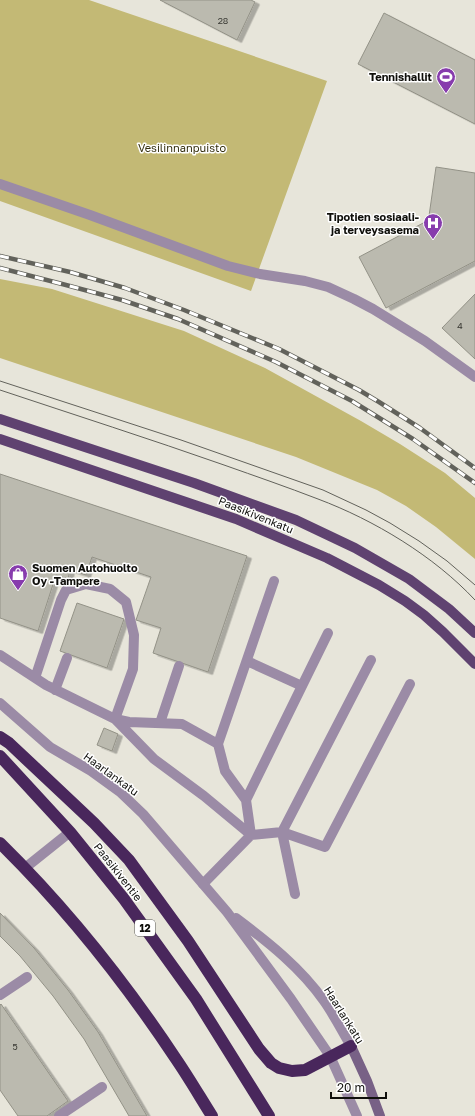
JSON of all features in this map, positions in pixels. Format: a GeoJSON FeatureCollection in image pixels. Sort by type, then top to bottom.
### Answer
{"type":"FeatureCollection","features":[{"type":"Feature","properties":{"kind":"highway"},"geometry":{"type":"LineString","coordinates":[[0,737],[9,743],[94,823],[129,860],[188,941],[259,1049],[271,1063],[286,1070],[305,1070],[351,1046]]}},
{"type":"Feature","properties":{"kind":"highway","name":"Paasikiventie"},"geometry":{"type":"LineString","coordinates":[[0,756],[70,832],[124,899],[196,999],[269,1116]]}},
{"type":"Feature","properties":{"kind":"highway"},"geometry":{"type":"LineString","coordinates":[[0,842],[92,944],[177,1060],[212,1116]]}},
{"type":"Feature","properties":{"kind":"main road","name":"Paasikivenkatu"},"geometry":{"type":"LineString","coordinates":[[0,419],[194,482],[296,520],[354,548],[409,579],[449,609],[475,633]]}},
{"type":"Feature","properties":{"kind":"main road","name":"Paasikivenkatu"},"geometry":{"type":"LineString","coordinates":[[0,439],[236,518],[327,558],[378,584],[405,601],[444,632],[475,664]]}},
{"type":"Feature","properties":{"kind":"street"},"geometry":{"type":"LineString","coordinates":[[0,184],[90,215],[228,266],[260,274],[305,281],[328,287],[354,299],[419,337],[475,377]]}},
{"type":"Feature","properties":{"kind":"street"},"geometry":{"type":"LineString","coordinates":[[251,835],[246,800],[225,771],[218,744],[274,581]]}},
{"type":"Feature","properties":{"kind":"street"},"geometry":{"type":"LineString","coordinates":[[35,678],[61,600],[66,590],[86,584],[110,589],[126,602],[134,635],[133,669],[115,719]]}},
{"type":"Feature","properties":{"kind":"street"},"geometry":{"type":"LineString","coordinates":[[246,800],[328,633]]}},
{"type":"Feature","properties":{"kind":"street"},"geometry":{"type":"LineString","coordinates":[[0,655],[55,690],[115,719],[129,722],[182,724],[218,744]]}},
{"type":"Feature","properties":{"kind":"street"},"geometry":{"type":"LineString","coordinates":[[55,690],[66,658]]}},
{"type":"Feature","properties":{"kind":"street"},"geometry":{"type":"LineString","coordinates":[[295,894],[282,832],[371,660]]}},
{"type":"Feature","properties":{"kind":"street"},"geometry":{"type":"LineString","coordinates":[[247,661],[302,686]]}},
{"type":"Feature","properties":{"kind":"street"},"geometry":{"type":"LineString","coordinates":[[160,723],[179,666]]}},
{"type":"Feature","properties":{"kind":"street"},"geometry":{"type":"LineString","coordinates":[[203,884],[251,835],[282,832],[325,847],[410,684]]}},
{"type":"Feature","properties":{"kind":"street","name":"Haarlankatu"},"geometry":{"type":"LineString","coordinates":[[0,703],[50,748],[91,772],[120,792],[144,814],[228,912],[291,999],[330,1056],[357,1116]]}},
{"type":"Feature","properties":{"kind":"street"},"geometry":{"type":"LineString","coordinates":[[115,719],[154,760],[204,796],[251,835]]}},
{"type":"Feature","properties":{"kind":"street"},"geometry":{"type":"LineString","coordinates":[[25,868],[70,832]]}},
{"type":"Feature","properties":{"kind":"street","name":"Haarlankatu"},"geometry":{"type":"LineString","coordinates":[[228,912],[296,967],[324,1002],[351,1046],[367,1081],[380,1116]]}},
{"type":"Feature","properties":{"kind":"street"},"geometry":{"type":"LineString","coordinates":[[0,995],[27,977]]}},
{"type":"Feature","properties":{"kind":"street"},"geometry":{"type":"LineString","coordinates":[[59,1116],[102,1087]]}},
{"type":"Feature","properties":{"kind":"green space","name":"Vesilinnanpuisto"},"geometry":{"type":"Polygon","coordinates":[[[0,0],[89,0],[327,81],[251,291],[0,201],[0,0]]]}},
{"type":"Feature","properties":{"kind":"green space"},"geometry":{"type":"Polygon","coordinates":[[[0,279],[52,289],[184,331],[265,368],[361,421],[445,473],[475,498],[475,559],[436,527],[406,506],[377,490],[296,457],[0,358],[0,279]]]}},
{"type":"Feature","properties":{"kind":"building"},"geometry":{"type":"Polygon","coordinates":[[[160,0],[251,0],[255,2],[237,40],[160,0]]]}},
{"type":"Feature","properties":{"kind":"building","name":"Tennishallit"},"geometry":{"type":"Polygon","coordinates":[[[384,13],[475,60],[475,124],[358,64],[384,13]]]}},
{"type":"Feature","properties":{"kind":"building","name":"Tipotien sosiaali- ja terveysasema"},"geometry":{"type":"Polygon","coordinates":[[[436,167],[475,173],[475,261],[386,308],[359,257],[427,221],[436,167]]]}},
{"type":"Feature","properties":{"kind":"building"},"geometry":{"type":"Polygon","coordinates":[[[475,294],[475,359],[442,328],[475,294]]]}},
{"type":"Feature","properties":{"kind":"building"},"geometry":{"type":"Polygon","coordinates":[[[0,474],[247,556],[208,672],[153,653],[161,628],[136,620],[151,577],[92,557],[86,575],[70,570],[68,579],[56,575],[38,631],[0,618],[0,474]]]}},
{"type":"Feature","properties":{"kind":"building"},"geometry":{"type":"Polygon","coordinates":[[[77,603],[124,619],[107,668],[60,651],[77,603]]]}},
{"type":"Feature","properties":{"kind":"building"},"geometry":{"type":"Polygon","coordinates":[[[104,728],[118,734],[112,751],[97,745],[104,728]]]}},
{"type":"Feature","properties":{"kind":"building"},"geometry":{"type":"Polygon","coordinates":[[[0,913],[34,948],[68,990],[98,1032],[147,1116],[129,1116],[84,1039],[53,996],[20,956],[0,936],[0,913]]]}},
{"type":"Feature","properties":{"kind":"building"},"geometry":{"type":"Polygon","coordinates":[[[1,1004],[68,1101],[47,1116],[18,1116],[0,1090],[1,1004]]]}},
{"type":"Feature","properties":{"kind":"tram line"},"geometry":{"type":"LineString","coordinates":[[0,381],[181,440],[323,490],[366,510],[419,541],[447,561],[475,585]]}},
{"type":"Feature","properties":{"kind":"tram line"},"geometry":{"type":"LineString","coordinates":[[0,390],[196,455],[295,490],[360,517],[422,554],[459,584],[475,600]]}},
{"type":"Feature","properties":{"kind":"railway"},"geometry":{"type":"LineString","coordinates":[[0,256],[70,272],[125,288],[184,310],[279,349],[359,390],[379,402],[420,428],[475,468]]}},
{"type":"Feature","properties":{"kind":"railway"},"geometry":{"type":"LineString","coordinates":[[0,268],[122,300],[178,319],[276,362],[352,401],[413,439],[475,483]]}},
{"type":"Feature","properties":{"kind":"place","name":"Tennishallit"},"geometry":{"type":"Point","coordinates":[446,94]}},
{"type":"Feature","properties":{"kind":"place","name":"Tipotien sosiaali- ja terveysasema"},"geometry":{"type":"Point","coordinates":[433,240]}},
{"type":"Feature","properties":{"kind":"place","name":"Suomen Autohuolto Oy -Tampere"},"geometry":{"type":"Point","coordinates":[18,591]}}]}
